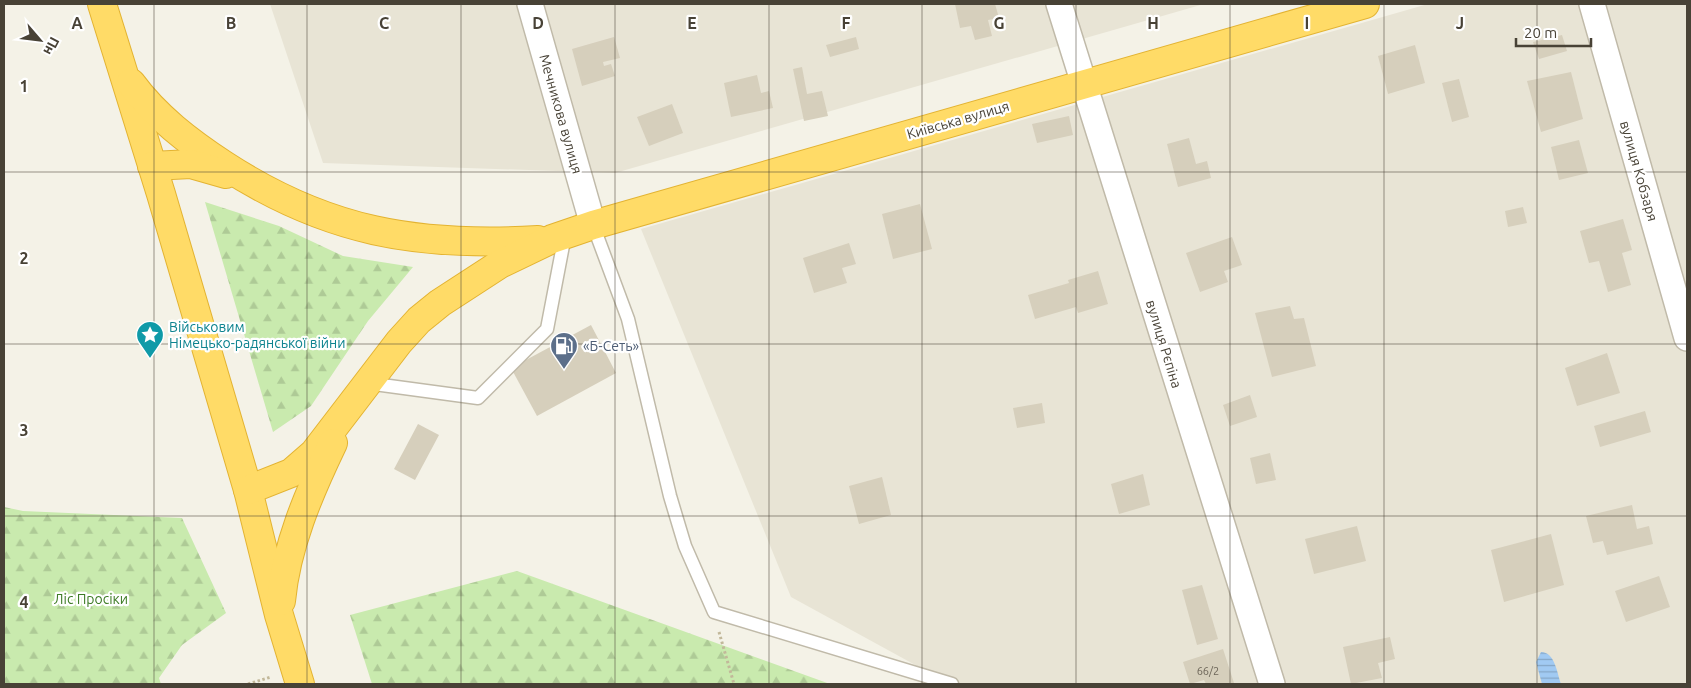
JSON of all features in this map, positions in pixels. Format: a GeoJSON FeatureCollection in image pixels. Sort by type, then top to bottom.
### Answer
{"type":"FeatureCollection","features":[{"type":"Feature","properties":{"kind":"highway"},"geometry":{"type":"LineString","coordinates":[[102,4],[248,490],[279,615],[300,684]]}},
{"type":"Feature","properties":{"kind":"highway","name":"Київська вулиця"},"geometry":{"type":"LineString","coordinates":[[558,237],[593,225],[1365,4]]}},
{"type":"Feature","properties":{"kind":"highway"},"geometry":{"type":"LineString","coordinates":[[121,68],[141,95],[170,125],[215,159],[290,203],[327,217],[402,236],[473,243],[558,237]]}},
{"type":"Feature","properties":{"kind":"highway"},"geometry":{"type":"LineString","coordinates":[[152,166],[180,164],[203,167],[265,189]]}},
{"type":"Feature","properties":{"kind":"highway"},"geometry":{"type":"LineString","coordinates":[[248,490],[281,478],[301,465],[328,436],[367,383],[419,320],[440,302],[493,268],[558,237]]}},
{"type":"Feature","properties":{"kind":"highway"},"geometry":{"type":"LineString","coordinates":[[279,615],[286,568],[302,515],[337,435],[367,383]]}},
{"type":"Feature","properties":{"kind":"street","name":"Мечникова вулиця"},"geometry":{"type":"LineString","coordinates":[[530,4],[593,225]]}},
{"type":"Feature","properties":{"kind":"street","name":"вулиця Рєпіна"},"geometry":{"type":"LineString","coordinates":[[1059,4],[1272,684]]}},
{"type":"Feature","properties":{"kind":"street","name":"вулиця Кобзаря"},"geometry":{"type":"LineString","coordinates":[[1592,4],[1687,338]]}},
{"type":"Feature","properties":{"kind":"lane"},"geometry":{"type":"LineString","coordinates":[[593,225],[628,319],[670,496],[685,546],[714,612],[952,684]]}},
{"type":"Feature","properties":{"kind":"lane"},"geometry":{"type":"LineString","coordinates":[[367,383],[478,398],[547,329],[558,237]]}},
{"type":"Feature","properties":{"kind":"path"},"geometry":{"type":"LineString","coordinates":[[714,612],[734,684]]}},
{"type":"Feature","properties":{"kind":"shaded area"},"geometry":{"type":"Polygon","coordinates":[[[270,4],[1204,4],[615,173],[323,163],[270,4]]]}},
{"type":"Feature","properties":{"kind":"shaded area"},"geometry":{"type":"Polygon","coordinates":[[[1428,4],[1687,4],[1687,684],[950,684],[791,597],[641,229],[1428,4]]]}},
{"type":"Feature","properties":{"kind":"green space"},"geometry":{"type":"Polygon","coordinates":[[[205,202],[279,226],[343,256],[413,267],[368,321],[311,406],[273,432],[205,202]]]}},
{"type":"Feature","properties":{"kind":"green space","name":"Ліс Просіки"},"geometry":{"type":"Polygon","coordinates":[[[4,507],[23,511],[182,518],[226,613],[182,645],[159,678],[161,684],[4,684],[4,507]]]}},
{"type":"Feature","properties":{"kind":"green space"},"geometry":{"type":"Polygon","coordinates":[[[517,571],[830,684],[372,684],[350,615],[517,571]]]}},
{"type":"Feature","properties":{"kind":"water"},"geometry":{"type":"Polygon","coordinates":[[[1541,652],[1546,653],[1552,659],[1561,684],[1542,684],[1536,662],[1541,652]]]}},
{"type":"Feature","properties":{"kind":"building"},"geometry":{"type":"Polygon","coordinates":[[[955,4],[995,4],[999,18],[988,20],[992,36],[975,40],[971,26],[960,28],[955,4]]]}},
{"type":"Feature","properties":{"kind":"building"},"geometry":{"type":"Polygon","coordinates":[[[1562,35],[1567,51],[1539,59],[1533,42],[1562,35]]]}},
{"type":"Feature","properties":{"kind":"building"},"geometry":{"type":"Polygon","coordinates":[[[614,37],[620,58],[603,62],[604,66],[611,64],[615,76],[582,86],[572,49],[614,37]]]}},
{"type":"Feature","properties":{"kind":"building"},"geometry":{"type":"Polygon","coordinates":[[[856,37],[859,49],[830,57],[826,45],[856,37]]]}},
{"type":"Feature","properties":{"kind":"building"},"geometry":{"type":"Polygon","coordinates":[[[1415,45],[1425,83],[1388,94],[1378,56],[1415,45]]]}},
{"type":"Feature","properties":{"kind":"building"},"geometry":{"type":"Polygon","coordinates":[[[802,67],[807,94],[822,91],[828,116],[804,121],[793,69],[802,67]]]}},
{"type":"Feature","properties":{"kind":"building"},"geometry":{"type":"Polygon","coordinates":[[[1571,72],[1583,119],[1541,132],[1527,81],[1571,72]]]}},
{"type":"Feature","properties":{"kind":"building"},"geometry":{"type":"Polygon","coordinates":[[[757,75],[761,93],[769,91],[773,108],[731,117],[724,83],[757,75]]]}},
{"type":"Feature","properties":{"kind":"building"},"geometry":{"type":"Polygon","coordinates":[[[1459,79],[1469,117],[1452,122],[1442,83],[1459,79]]]}},
{"type":"Feature","properties":{"kind":"building"},"geometry":{"type":"Polygon","coordinates":[[[672,104],[683,133],[649,146],[637,117],[672,104]]]}},
{"type":"Feature","properties":{"kind":"building"},"geometry":{"type":"Polygon","coordinates":[[[1069,116],[1073,135],[1037,143],[1032,124],[1069,116]]]}},
{"type":"Feature","properties":{"kind":"building"},"geometry":{"type":"Polygon","coordinates":[[[1189,138],[1196,164],[1207,161],[1211,178],[1178,187],[1167,144],[1189,138]]]}},
{"type":"Feature","properties":{"kind":"building"},"geometry":{"type":"Polygon","coordinates":[[[1579,140],[1588,173],[1559,180],[1551,147],[1579,140]]]}},
{"type":"Feature","properties":{"kind":"building"},"geometry":{"type":"Polygon","coordinates":[[[920,204],[932,249],[893,259],[882,214],[920,204]]]}},
{"type":"Feature","properties":{"kind":"building"},"geometry":{"type":"Polygon","coordinates":[[[1523,207],[1527,223],[1508,227],[1505,211],[1523,207]]]}},
{"type":"Feature","properties":{"kind":"building"},"geometry":{"type":"Polygon","coordinates":[[[1623,219],[1632,250],[1622,253],[1631,285],[1608,292],[1599,261],[1589,263],[1580,231],[1623,219]]]}},
{"type":"Feature","properties":{"kind":"building"},"geometry":{"type":"Polygon","coordinates":[[[1232,237],[1242,265],[1224,271],[1228,282],[1200,292],[1186,253],[1232,237]]]}},
{"type":"Feature","properties":{"kind":"building"},"geometry":{"type":"Polygon","coordinates":[[[849,243],[856,264],[842,268],[847,283],[814,293],[803,258],[849,243]]]}},
{"type":"Feature","properties":{"kind":"building"},"geometry":{"type":"Polygon","coordinates":[[[1098,271],[1108,304],[1078,313],[1076,307],[1035,319],[1028,295],[1069,283],[1068,280],[1098,271]]]}},
{"type":"Feature","properties":{"kind":"building"},"geometry":{"type":"Polygon","coordinates":[[[1290,306],[1294,319],[1304,318],[1316,366],[1272,377],[1255,313],[1290,306]]]}},
{"type":"Feature","properties":{"kind":"building","name":"«Б-Сеть»"},"geometry":{"type":"Polygon","coordinates":[[[591,325],[616,373],[537,416],[511,368],[591,325]]]}},
{"type":"Feature","properties":{"kind":"building"},"geometry":{"type":"Polygon","coordinates":[[[1607,353],[1620,393],[1577,406],[1565,368],[1607,353]]]}},
{"type":"Feature","properties":{"kind":"building"},"geometry":{"type":"Polygon","coordinates":[[[1250,395],[1257,417],[1230,426],[1223,405],[1250,395]]]}},
{"type":"Feature","properties":{"kind":"building"},"geometry":{"type":"Polygon","coordinates":[[[1042,403],[1045,423],[1017,428],[1013,408],[1042,403]]]}},
{"type":"Feature","properties":{"kind":"building"},"geometry":{"type":"Polygon","coordinates":[[[1645,411],[1651,432],[1600,447],[1594,426],[1645,411]]]}},
{"type":"Feature","properties":{"kind":"building"},"geometry":{"type":"Polygon","coordinates":[[[418,424],[439,435],[415,480],[394,469],[418,424]]]}},
{"type":"Feature","properties":{"kind":"building"},"geometry":{"type":"Polygon","coordinates":[[[1270,453],[1276,480],[1256,484],[1250,458],[1270,453]]]}},
{"type":"Feature","properties":{"kind":"building"},"geometry":{"type":"Polygon","coordinates":[[[1143,474],[1150,505],[1119,514],[1111,484],[1143,474]]]}},
{"type":"Feature","properties":{"kind":"building"},"geometry":{"type":"Polygon","coordinates":[[[882,477],[891,515],[859,524],[849,486],[882,477]]]}},
{"type":"Feature","properties":{"kind":"building"},"geometry":{"type":"Polygon","coordinates":[[[1632,505],[1637,529],[1649,526],[1653,544],[1607,555],[1603,541],[1593,543],[1586,516],[1632,505]]]}},
{"type":"Feature","properties":{"kind":"building"},"geometry":{"type":"Polygon","coordinates":[[[1357,526],[1366,561],[1314,574],[1305,539],[1357,526]]]}},
{"type":"Feature","properties":{"kind":"building"},"geometry":{"type":"Polygon","coordinates":[[[1551,534],[1564,585],[1504,602],[1491,550],[1551,534]]]}},
{"type":"Feature","properties":{"kind":"building"},"geometry":{"type":"Polygon","coordinates":[[[1659,576],[1670,607],[1626,622],[1615,591],[1659,576]]]}},
{"type":"Feature","properties":{"kind":"building"},"geometry":{"type":"Polygon","coordinates":[[[1202,585],[1218,639],[1197,645],[1182,590],[1202,585]]]}},
{"type":"Feature","properties":{"kind":"building"},"geometry":{"type":"Polygon","coordinates":[[[1390,637],[1395,659],[1378,663],[1382,678],[1351,684],[1343,647],[1390,637]]]}},
{"type":"Feature","properties":{"kind":"building"},"geometry":{"type":"Polygon","coordinates":[[[1223,649],[1234,683],[1206,684],[1204,680],[1190,684],[1183,662],[1223,649]]]}},
{"type":"Feature","properties":{"kind":"place","name":"Військовим Німецько-радянської війни"},"geometry":{"type":"Point","coordinates":[150,359]}},
{"type":"Feature","properties":{"kind":"place","name":"«Б-Сеть»"},"geometry":{"type":"Point","coordinates":[564,370]}}]}
